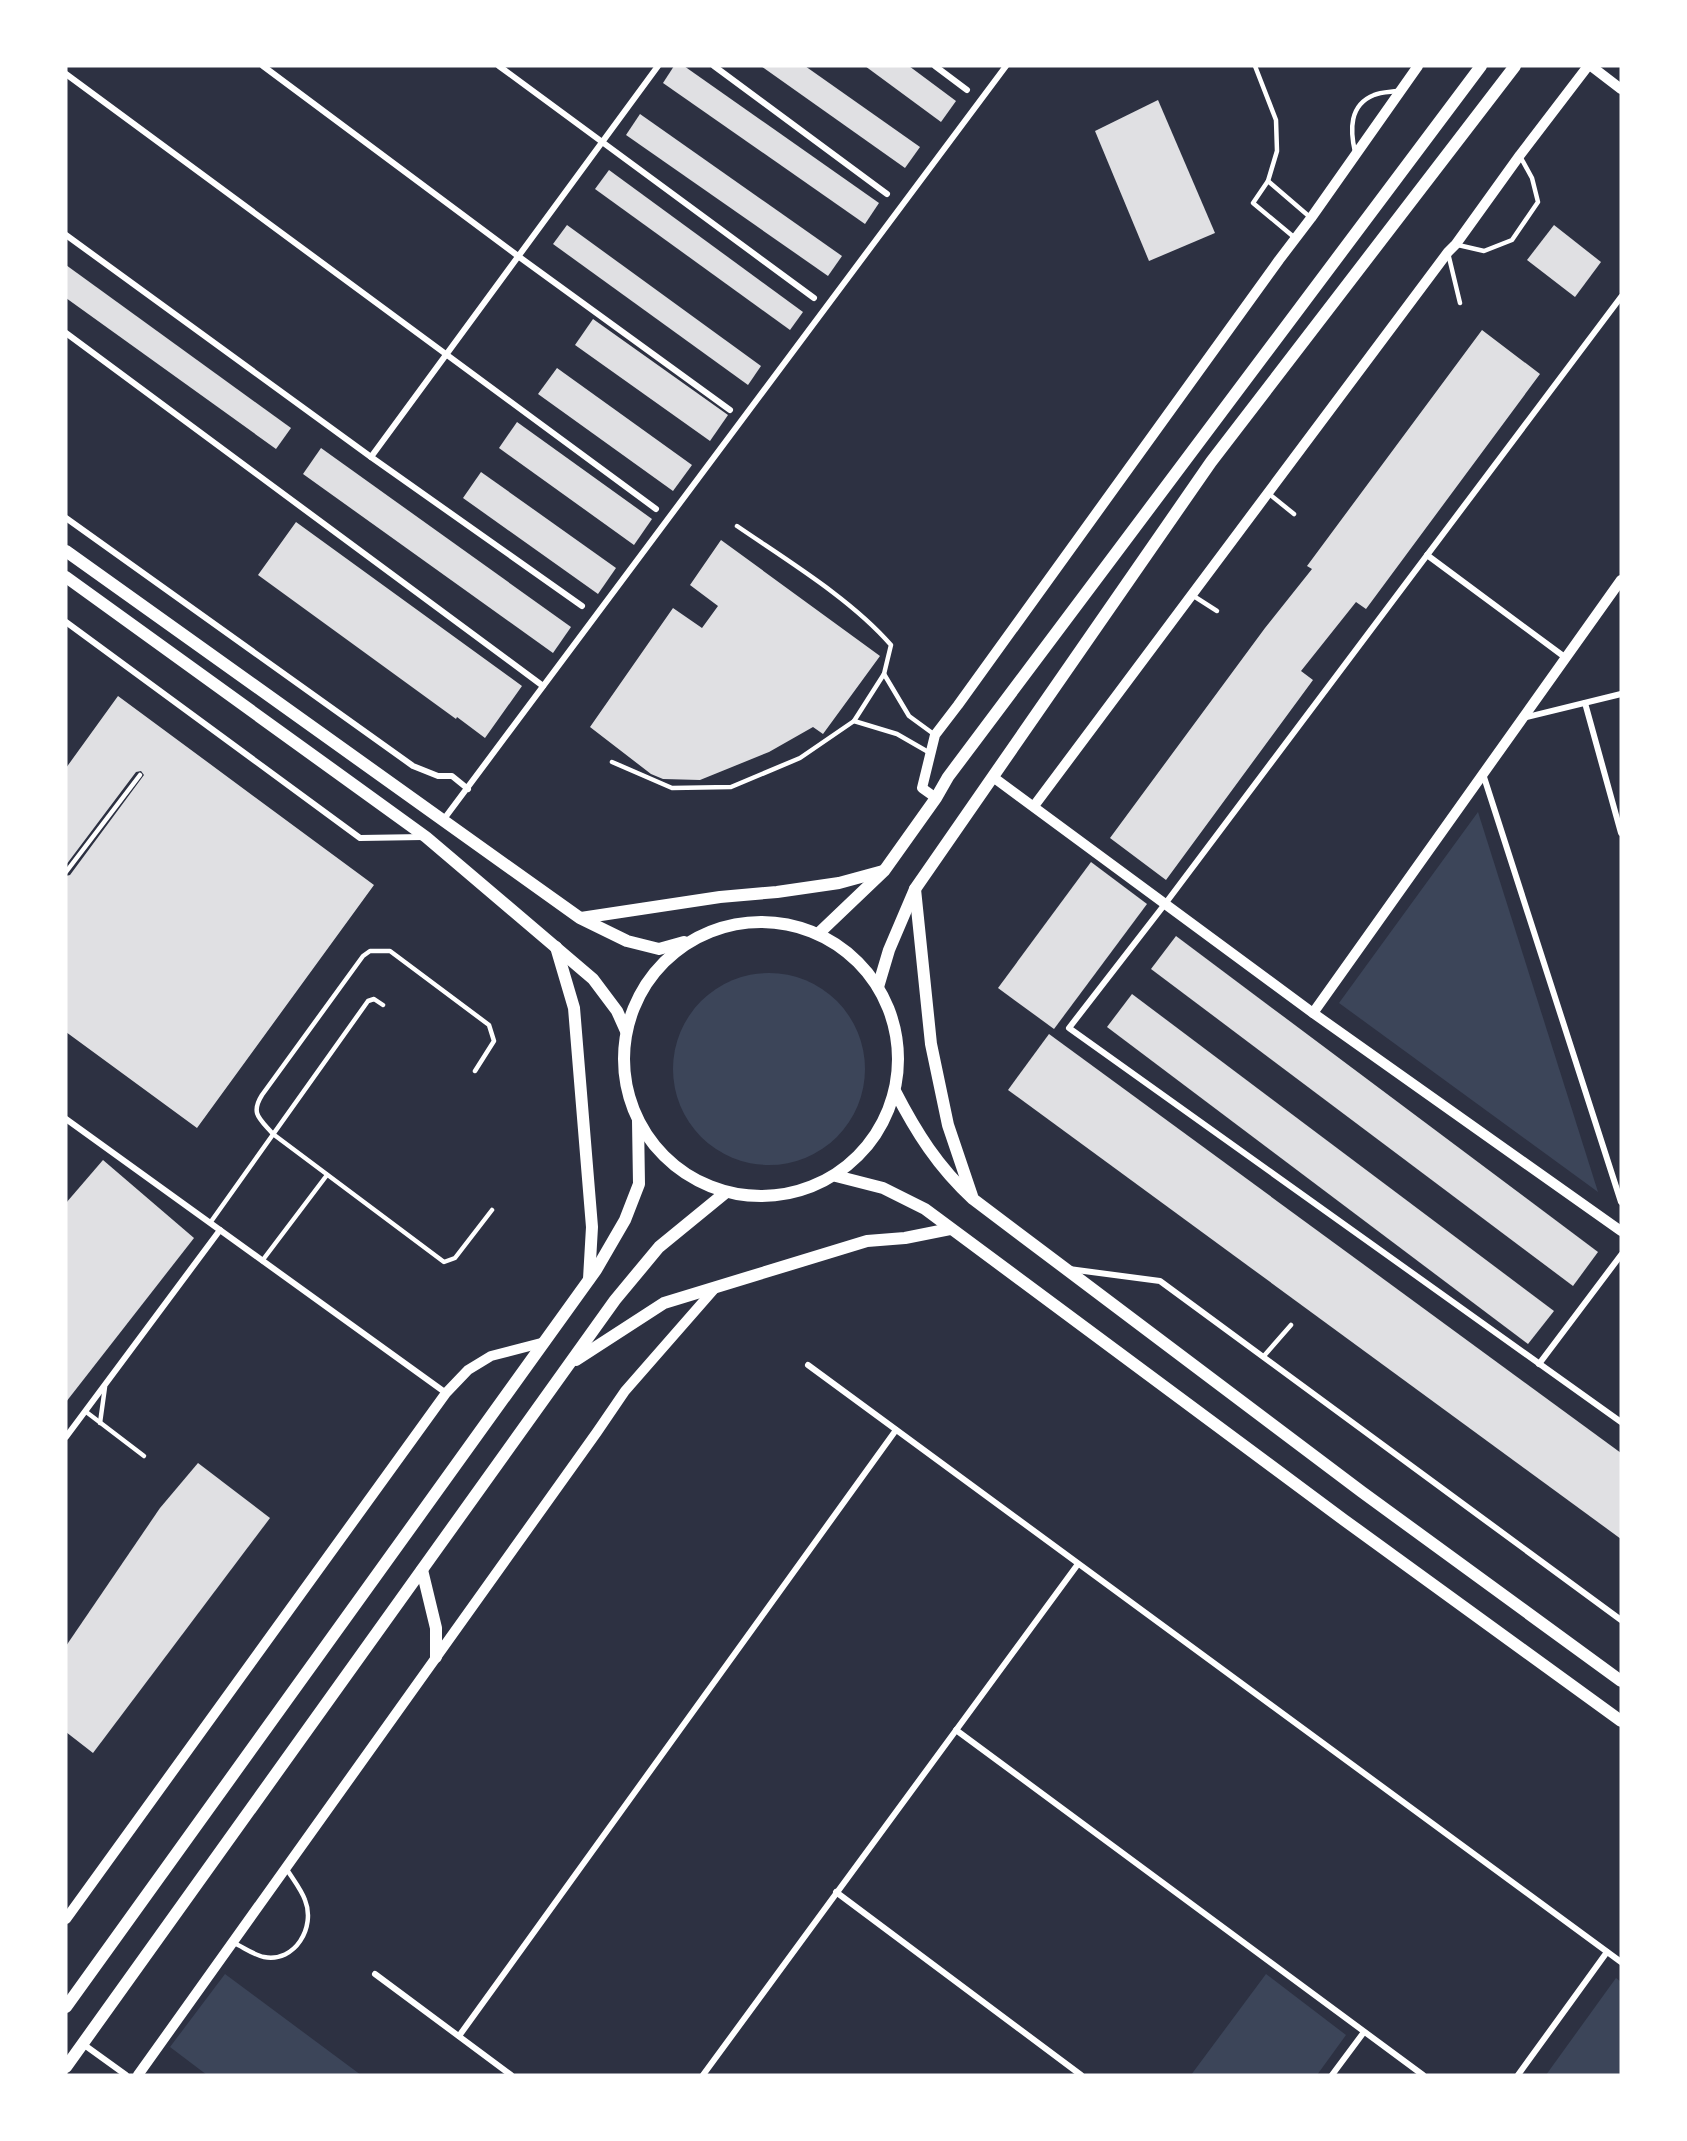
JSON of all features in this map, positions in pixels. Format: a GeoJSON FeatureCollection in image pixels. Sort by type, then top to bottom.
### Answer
{"type":"FeatureCollection","features":[{"type":"Feature","properties":{"kind":"main road"},"geometry":{"type":"LineString","coordinates":[[819,933],[884,871],[936,798],[948,777],[1481,66]]}},
{"type":"Feature","properties":{"kind":"main road"},"geometry":{"type":"LineString","coordinates":[[878,987],[885,961],[915,889],[1211,462],[1515,66]]}},
{"type":"Feature","properties":{"kind":"main road"},"geometry":{"type":"LineString","coordinates":[[66,551],[580,918],[627,941],[659,949],[689,941],[720,927],[753,921],[786,923],[819,933],[842,947],[862,965],[878,987],[893,1020],[899,1055],[896,1091],[883,1124],[863,1153],[836,1176],[801,1192],[763,1198],[725,1193],[689,1177],[660,1153],[638,1121],[627,1092],[623,1062],[626,1031],[638,995],[660,965],[689,941]]}},
{"type":"Feature","properties":{"kind":"main road"},"geometry":{"type":"LineString","coordinates":[[66,577],[426,837],[593,979],[617,1011],[626,1031]]}},
{"type":"Feature","properties":{"kind":"main road"},"geometry":{"type":"LineString","coordinates":[[580,918],[720,897],[839,883],[884,871]]}},
{"type":"Feature","properties":{"kind":"main road"},"geometry":{"type":"LineString","coordinates":[[915,889],[931,1044],[948,1125],[973,1199]]}},
{"type":"Feature","properties":{"kind":"main road"},"geometry":{"type":"LineString","coordinates":[[555,946],[574,1008],[592,1227],[589,1279]]}},
{"type":"Feature","properties":{"kind":"main road"},"geometry":{"type":"LineString","coordinates":[[896,1091],[919,1135],[954,1181],[973,1199],[1362,1492],[1621,1681]]}},
{"type":"Feature","properties":{"kind":"main road"},"geometry":{"type":"LineString","coordinates":[[66,2007],[597,1270],[625,1220],[639,1184],[638,1121]]}},
{"type":"Feature","properties":{"kind":"main road"},"geometry":{"type":"LineString","coordinates":[[836,1176],[883,1188],[925,1209],[1621,1721]]}},
{"type":"Feature","properties":{"kind":"main road"},"geometry":{"type":"LineString","coordinates":[[66,2067],[615,1300],[658,1247],[725,1193]]}},
{"type":"Feature","properties":{"kind":"main road"},"geometry":{"type":"LineString","coordinates":[[569,1365],[664,1303],[867,1241],[905,1238],[950,1229]]}},
{"type":"Feature","properties":{"kind":"main road"},"geometry":{"type":"LineString","coordinates":[[422,1570],[436,1628],[436,1657]]}},
{"type":"Feature","properties":{"kind":"street"},"geometry":{"type":"LineString","coordinates":[[263,66],[730,410]]}},
{"type":"Feature","properties":{"kind":"street"},"geometry":{"type":"LineString","coordinates":[[499,66],[814,298]]}},
{"type":"Feature","properties":{"kind":"street"},"geometry":{"type":"LineString","coordinates":[[371,457],[658,66]]}},
{"type":"Feature","properties":{"kind":"street"},"geometry":{"type":"LineString","coordinates":[[714,66],[887,194]]}},
{"type":"Feature","properties":{"kind":"street"},"geometry":{"type":"LineString","coordinates":[[935,66],[967,90]]}},
{"type":"Feature","properties":{"kind":"street"},"geometry":{"type":"LineString","coordinates":[[444,819],[1006,66]]}},
{"type":"Feature","properties":{"kind":"street"},"geometry":{"type":"LineString","coordinates":[[936,798],[922,788],[935,735],[1311,218],[1418,66]]}},
{"type":"Feature","properties":{"kind":"street"},"geometry":{"type":"LineString","coordinates":[[1034,806],[1520,155],[1590,66],[1621,89]]}},
{"type":"Feature","properties":{"kind":"street"},"geometry":{"type":"LineString","coordinates":[[66,74],[656,509]]}},
{"type":"Feature","properties":{"kind":"street"},"geometry":{"type":"LineString","coordinates":[[66,235],[371,457],[582,606]]}},
{"type":"Feature","properties":{"kind":"street"},"geometry":{"type":"LineString","coordinates":[[1621,297],[1070,1028],[1621,1422]]}},
{"type":"Feature","properties":{"kind":"street"},"geometry":{"type":"LineString","coordinates":[[66,333],[543,686]]}},
{"type":"Feature","properties":{"kind":"street"},"geometry":{"type":"LineString","coordinates":[[66,518],[413,766],[438,776],[453,776],[468,789]]}},
{"type":"Feature","properties":{"kind":"street"},"geometry":{"type":"LineString","coordinates":[[1427,555],[1566,658]]}},
{"type":"Feature","properties":{"kind":"street"},"geometry":{"type":"LineString","coordinates":[[1313,1013],[1621,579]]}},
{"type":"Feature","properties":{"kind":"street"},"geometry":{"type":"LineString","coordinates":[[66,623],[360,838],[426,837]]}},
{"type":"Feature","properties":{"kind":"street"},"geometry":{"type":"LineString","coordinates":[[1522,718],[1621,694]]}},
{"type":"Feature","properties":{"kind":"street"},"geometry":{"type":"LineString","coordinates":[[1585,703],[1621,833]]}},
{"type":"Feature","properties":{"kind":"street"},"geometry":{"type":"LineString","coordinates":[[1483,774],[1621,1202]]}},
{"type":"Feature","properties":{"kind":"street"},"geometry":{"type":"LineString","coordinates":[[993,777],[1313,1013],[1621,1231]]}},
{"type":"Feature","properties":{"kind":"street"},"geometry":{"type":"LineString","coordinates":[[66,1119],[446,1393]]}},
{"type":"Feature","properties":{"kind":"street"},"geometry":{"type":"LineString","coordinates":[[66,1437],[220,1230]]}},
{"type":"Feature","properties":{"kind":"street"},"geometry":{"type":"LineString","coordinates":[[1539,1364],[1621,1255]]}},
{"type":"Feature","properties":{"kind":"street"},"geometry":{"type":"LineString","coordinates":[[1068,1269],[1160,1281],[1621,1620]]}},
{"type":"Feature","properties":{"kind":"street"},"geometry":{"type":"LineString","coordinates":[[138,2075],[625,1391],[716,1286]]}},
{"type":"Feature","properties":{"kind":"street"},"geometry":{"type":"LineString","coordinates":[[66,1919],[446,1393],[468,1370],[491,1356],[545,1342]]}},
{"type":"Feature","properties":{"kind":"street"},"geometry":{"type":"LineString","coordinates":[[808,1365],[1621,1962]]}},
{"type":"Feature","properties":{"kind":"street"},"geometry":{"type":"LineString","coordinates":[[459,2036],[896,1430]]}},
{"type":"Feature","properties":{"kind":"street"},"geometry":{"type":"LineString","coordinates":[[704,2075],[1078,1564]]}},
{"type":"Feature","properties":{"kind":"street"},"geometry":{"type":"LineString","coordinates":[[956,1730],[1423,2075]]}},
{"type":"Feature","properties":{"kind":"street"},"geometry":{"type":"LineString","coordinates":[[836,1892],[1081,2075]]}},
{"type":"Feature","properties":{"kind":"street"},"geometry":{"type":"LineString","coordinates":[[1518,2075],[1607,1952]]}},
{"type":"Feature","properties":{"kind":"street"},"geometry":{"type":"LineString","coordinates":[[375,1974],[511,2075]]}},
{"type":"Feature","properties":{"kind":"street"},"geometry":{"type":"LineString","coordinates":[[1332,2075],[1364,2032]]}},
{"type":"Feature","properties":{"kind":"street"},"geometry":{"type":"LineString","coordinates":[[83,2043],[126,2075]]}},
{"type":"Feature","properties":{"kind":"lane"},"geometry":{"type":"LineString","coordinates":[[1255,66],[1276,120],[1277,152],[1268,181],[1253,203],[1296,238]]}},
{"type":"Feature","properties":{"kind":"lane"},"geometry":{"type":"LineString","coordinates":[[1356,154],[1351,131],[1357,109],[1373,95],[1401,90]]}},
{"type":"Feature","properties":{"kind":"lane"},"geometry":{"type":"LineString","coordinates":[[1460,303],[1452,248],[1485,251],[1512,240],[1538,202],[1532,178],[1520,155]]}},
{"type":"Feature","properties":{"kind":"lane"},"geometry":{"type":"LineString","coordinates":[[1268,181],[1311,218]]}},
{"type":"Feature","properties":{"kind":"lane"},"geometry":{"type":"LineString","coordinates":[[1268,493],[1294,514]]}},
{"type":"Feature","properties":{"kind":"lane"},"geometry":{"type":"LineString","coordinates":[[612,762],[672,788],[730,787],[800,758],[854,721],[884,674],[891,645],[877,629],[813,578],[737,526]]}},
{"type":"Feature","properties":{"kind":"lane"},"geometry":{"type":"LineString","coordinates":[[1192,595],[1216,611]]}},
{"type":"Feature","properties":{"kind":"lane"},"geometry":{"type":"LineString","coordinates":[[884,674],[909,716],[935,735]]}},
{"type":"Feature","properties":{"kind":"lane"},"geometry":{"type":"LineString","coordinates":[[854,721],[897,734],[930,753]]}},
{"type":"Feature","properties":{"kind":"lane"},"geometry":{"type":"LineString","coordinates":[[66,872],[140,775]]}},
{"type":"Feature","properties":{"kind":"lane"},"geometry":{"type":"LineString","coordinates":[[476,1071],[494,1041],[489,1025],[390,951],[370,951],[363,956],[256,1105],[257,1116],[273,1134],[444,1262],[455,1258],[492,1210]]}},
{"type":"Feature","properties":{"kind":"lane"},"geometry":{"type":"LineString","coordinates":[[210,1223],[368,1000],[374,999],[383,1005]]}},
{"type":"Feature","properties":{"kind":"lane"},"geometry":{"type":"LineString","coordinates":[[262,1261],[327,1175]]}},
{"type":"Feature","properties":{"kind":"lane"},"geometry":{"type":"LineString","coordinates":[[1263,1357],[1291,1325]]}},
{"type":"Feature","properties":{"kind":"lane"},"geometry":{"type":"LineString","coordinates":[[100,1423],[105,1384]]}},
{"type":"Feature","properties":{"kind":"lane"},"geometry":{"type":"LineString","coordinates":[[85,1411],[144,1456]]}},
{"type":"Feature","properties":{"kind":"lane"},"geometry":{"type":"LineString","coordinates":[[232,1943],[264,1957],[283,1956],[298,1944],[307,1929],[308,1916],[305,1900],[286,1868]]}},
{"type":"Feature","properties":{"kind":"shaded area"},"geometry":{"type":"Polygon","coordinates":[[[1478,812],[1598,1192],[1339,1003],[1478,812]]]}},
{"type":"Feature","properties":{"kind":"shaded area"},"geometry":{"type":"Polygon","coordinates":[[[760,973],[778,973],[806,980],[837,1001],[858,1032],[865,1069],[858,1106],[837,1137],[806,1158],[778,1165],[760,1165],[724,1154],[695,1130],[684,1114],[677,1097],[673,1078],[673,1060],[684,1024],[708,995],[724,984],[741,977],[760,973]]]}},
{"type":"Feature","properties":{"kind":"shaded area"},"geometry":{"type":"Polygon","coordinates":[[[225,1974],[361,2075],[207,2075],[170,2047],[225,1974]]]}},
{"type":"Feature","properties":{"kind":"shaded area"},"geometry":{"type":"Polygon","coordinates":[[[1266,1974],[1346,2035],[1317,2075],[1191,2075],[1266,1974]]]}},
{"type":"Feature","properties":{"kind":"shaded area"},"geometry":{"type":"Polygon","coordinates":[[[1616,1978],[1621,1982],[1621,2075],[1546,2075],[1616,1978]]]}},
{"type":"Feature","properties":{"kind":"building"},"geometry":{"type":"Polygon","coordinates":[[[674,66],[684,66],[879,203],[865,224],[663,83],[674,66]]]}},
{"type":"Feature","properties":{"kind":"building"},"geometry":{"type":"Polygon","coordinates":[[[761,66],[805,66],[920,147],[905,168],[761,66]]]}},
{"type":"Feature","properties":{"kind":"building"},"geometry":{"type":"Polygon","coordinates":[[[865,66],[909,66],[956,101],[941,122],[865,66]]]}},
{"type":"Feature","properties":{"kind":"building"},"geometry":{"type":"Polygon","coordinates":[[[1158,100],[1215,233],[1149,261],[1095,131],[1158,100]]]}},
{"type":"Feature","properties":{"kind":"building"},"geometry":{"type":"Polygon","coordinates":[[[640,114],[842,256],[828,276],[626,135],[640,114]]]}},
{"type":"Feature","properties":{"kind":"building"},"geometry":{"type":"Polygon","coordinates":[[[609,170],[803,312],[790,330],[595,189],[609,170]]]}},
{"type":"Feature","properties":{"kind":"building"},"geometry":{"type":"Polygon","coordinates":[[[567,225],[761,366],[748,385],[553,244],[567,225]]]}},
{"type":"Feature","properties":{"kind":"building"},"geometry":{"type":"Polygon","coordinates":[[[1554,225],[1601,262],[1575,297],[1527,260],[1554,225]]]}},
{"type":"Feature","properties":{"kind":"building"},"geometry":{"type":"Polygon","coordinates":[[[66,265],[291,428],[276,449],[66,298],[66,265]]]}},
{"type":"Feature","properties":{"kind":"building"},"geometry":{"type":"Polygon","coordinates":[[[593,319],[728,415],[710,441],[575,345],[593,319]]]}},
{"type":"Feature","properties":{"kind":"building"},"geometry":{"type":"Polygon","coordinates":[[[1482,330],[1540,374],[1366,609],[1356,602],[1301,671],[1313,680],[1166,880],[1110,838],[1265,628],[1312,569],[1307,566],[1482,330]]]}},
{"type":"Feature","properties":{"kind":"building"},"geometry":{"type":"Polygon","coordinates":[[[557,368],[692,465],[673,491],[538,394],[557,368]]]}},
{"type":"Feature","properties":{"kind":"building"},"geometry":{"type":"Polygon","coordinates":[[[517,422],[652,519],[634,545],[499,448],[517,422]]]}},
{"type":"Feature","properties":{"kind":"building"},"geometry":{"type":"Polygon","coordinates":[[[321,448],[571,627],[553,653],[303,474],[321,448]]]}},
{"type":"Feature","properties":{"kind":"building"},"geometry":{"type":"Polygon","coordinates":[[[481,472],[616,568],[598,594],[463,498],[481,472]]]}},
{"type":"Feature","properties":{"kind":"building"},"geometry":{"type":"Polygon","coordinates":[[[296,522],[522,686],[485,738],[258,575],[296,522]]]}},
{"type":"Feature","properties":{"kind":"building"},"geometry":{"type":"Polygon","coordinates":[[[721,540],[880,656],[823,734],[813,727],[769,752],[700,780],[663,779],[651,774],[590,727],[673,608],[702,628],[718,606],[690,585],[721,540]]]}},
{"type":"Feature","properties":{"kind":"building"},"geometry":{"type":"Polygon","coordinates":[[[118,696],[374,885],[197,1128],[66,1032],[66,876],[70,875],[144,775],[141,771],[136,772],[66,865],[66,768],[118,696]]]}},
{"type":"Feature","properties":{"kind":"building"},"geometry":{"type":"Polygon","coordinates":[[[1091,862],[1147,904],[1054,1029],[998,988],[1091,862]]]}},
{"type":"Feature","properties":{"kind":"building"},"geometry":{"type":"Polygon","coordinates":[[[1176,936],[1598,1252],[1573,1286],[1151,969],[1176,936]]]}},
{"type":"Feature","properties":{"kind":"building"},"geometry":{"type":"Polygon","coordinates":[[[1132,994],[1554,1311],[1528,1344],[1107,1027],[1132,994]]]}},
{"type":"Feature","properties":{"kind":"building"},"geometry":{"type":"Polygon","coordinates":[[[1049,1034],[1621,1453],[1621,1539],[1008,1090],[1049,1034]]]}},
{"type":"Feature","properties":{"kind":"building"},"geometry":{"type":"Polygon","coordinates":[[[103,1160],[194,1238],[66,1402],[66,1203],[103,1160]]]}},
{"type":"Feature","properties":{"kind":"building"},"geometry":{"type":"Polygon","coordinates":[[[198,1463],[270,1518],[93,1753],[66,1732],[66,1646],[160,1508],[198,1463]]]}}]}
